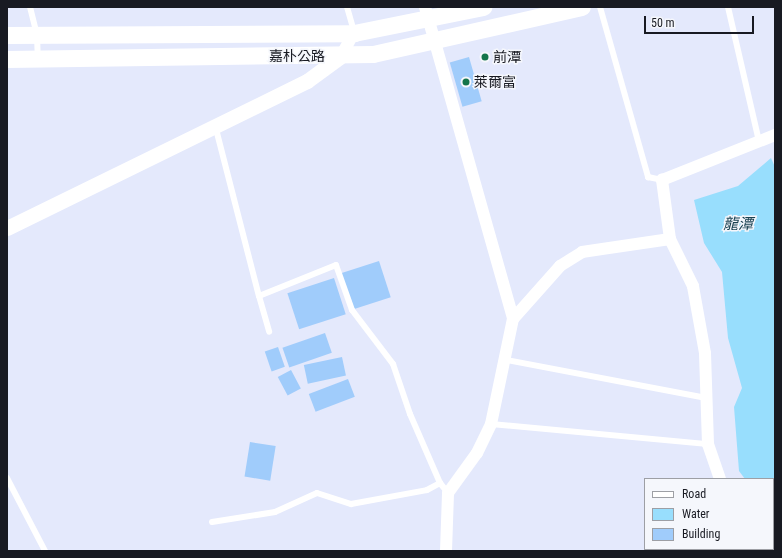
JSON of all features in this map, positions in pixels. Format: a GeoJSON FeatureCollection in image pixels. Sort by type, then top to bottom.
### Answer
{"type":"FeatureCollection","features":[{"type":"Feature","properties":{"kind":"main road","name":"嘉朴公路"},"geometry":{"type":"LineString","coordinates":[[7,35],[354,33],[427,14],[483,7]]}},
{"type":"Feature","properties":{"kind":"main road","name":"嘉朴公路"},"geometry":{"type":"LineString","coordinates":[[7,59],[341,56],[373,54],[434,42],[582,7]]}},
{"type":"Feature","properties":{"kind":"street"},"geometry":{"type":"LineString","coordinates":[[427,14],[513,318],[507,360],[491,424],[477,453],[448,493],[446,551]]}},
{"type":"Feature","properties":{"kind":"street"},"geometry":{"type":"LineString","coordinates":[[7,228],[216,129],[307,81],[341,56],[354,33]]}},
{"type":"Feature","properties":{"kind":"street"},"geometry":{"type":"LineString","coordinates":[[720,478],[708,444],[705,353],[693,286],[670,239],[662,180],[775,135]]}},
{"type":"Feature","properties":{"kind":"street"},"geometry":{"type":"LineString","coordinates":[[513,318],[560,266],[582,252],[670,239]]}},
{"type":"Feature","properties":{"kind":"lane"},"geometry":{"type":"LineString","coordinates":[[30,7],[37,35],[38,59]]}},
{"type":"Feature","properties":{"kind":"lane"},"geometry":{"type":"LineString","coordinates":[[347,7],[354,33]]}},
{"type":"Feature","properties":{"kind":"lane"},"geometry":{"type":"LineString","coordinates":[[600,7],[648,177],[662,180]]}},
{"type":"Feature","properties":{"kind":"lane"},"geometry":{"type":"LineString","coordinates":[[728,7],[759,141]]}},
{"type":"Feature","properties":{"kind":"lane"},"geometry":{"type":"LineString","coordinates":[[216,129],[269,332]]}},
{"type":"Feature","properties":{"kind":"lane"},"geometry":{"type":"LineString","coordinates":[[259,296],[336,265],[352,310],[393,364],[440,483],[448,493]]}},
{"type":"Feature","properties":{"kind":"lane"},"geometry":{"type":"LineString","coordinates":[[507,360],[706,398]]}},
{"type":"Feature","properties":{"kind":"lane"},"geometry":{"type":"LineString","coordinates":[[491,424],[708,444]]}},
{"type":"Feature","properties":{"kind":"lane"},"geometry":{"type":"LineString","coordinates":[[7,478],[45,551]]}},
{"type":"Feature","properties":{"kind":"lane"},"geometry":{"type":"LineString","coordinates":[[212,522],[275,512],[317,493],[351,504],[427,490],[440,483]]}},
{"type":"Feature","properties":{"kind":"water","name":"龍潭"},"geometry":{"type":"Polygon","coordinates":[[[771,158],[775,167],[775,529],[774,478],[744,478],[739,471],[734,407],[742,388],[728,338],[722,272],[704,243],[694,200],[738,186],[771,158]]]}},
{"type":"Feature","properties":{"kind":"water"},"geometry":{"type":"Polygon","coordinates":[[[775,529],[775,551],[772,550],[774,550],[775,529]]]}},
{"type":"Feature","properties":{"kind":"building","name":"萊爾富"},"geometry":{"type":"Polygon","coordinates":[[[469,57],[482,101],[462,107],[450,63],[469,57]]]}},
{"type":"Feature","properties":{"kind":"building"},"geometry":{"type":"Polygon","coordinates":[[[379,261],[391,297],[353,310],[341,273],[379,261]]]}},
{"type":"Feature","properties":{"kind":"building"},"geometry":{"type":"Polygon","coordinates":[[[334,278],[346,314],[299,329],[287,293],[334,278]]]}},
{"type":"Feature","properties":{"kind":"building"},"geometry":{"type":"Polygon","coordinates":[[[325,333],[332,353],[289,368],[282,348],[325,333]]]}},
{"type":"Feature","properties":{"kind":"building"},"geometry":{"type":"Polygon","coordinates":[[[278,347],[285,367],[272,371],[265,352],[278,347]]]}},
{"type":"Feature","properties":{"kind":"building"},"geometry":{"type":"Polygon","coordinates":[[[342,357],[346,376],[308,384],[304,365],[342,357]]]}},
{"type":"Feature","properties":{"kind":"building"},"geometry":{"type":"Polygon","coordinates":[[[291,370],[301,389],[288,396],[278,377],[291,370]]]}},
{"type":"Feature","properties":{"kind":"building"},"geometry":{"type":"Polygon","coordinates":[[[348,379],[355,397],[316,412],[309,394],[348,379]]]}},
{"type":"Feature","properties":{"kind":"building"},"geometry":{"type":"Polygon","coordinates":[[[250,442],[276,446],[270,481],[245,477],[250,442]]]}},
{"type":"Feature","properties":{"kind":"place","name":"前潭"},"geometry":{"type":"Point","coordinates":[485,57]}},
{"type":"Feature","properties":{"kind":"place","name":"萊爾富"},"geometry":{"type":"Point","coordinates":[466,82]}}]}
